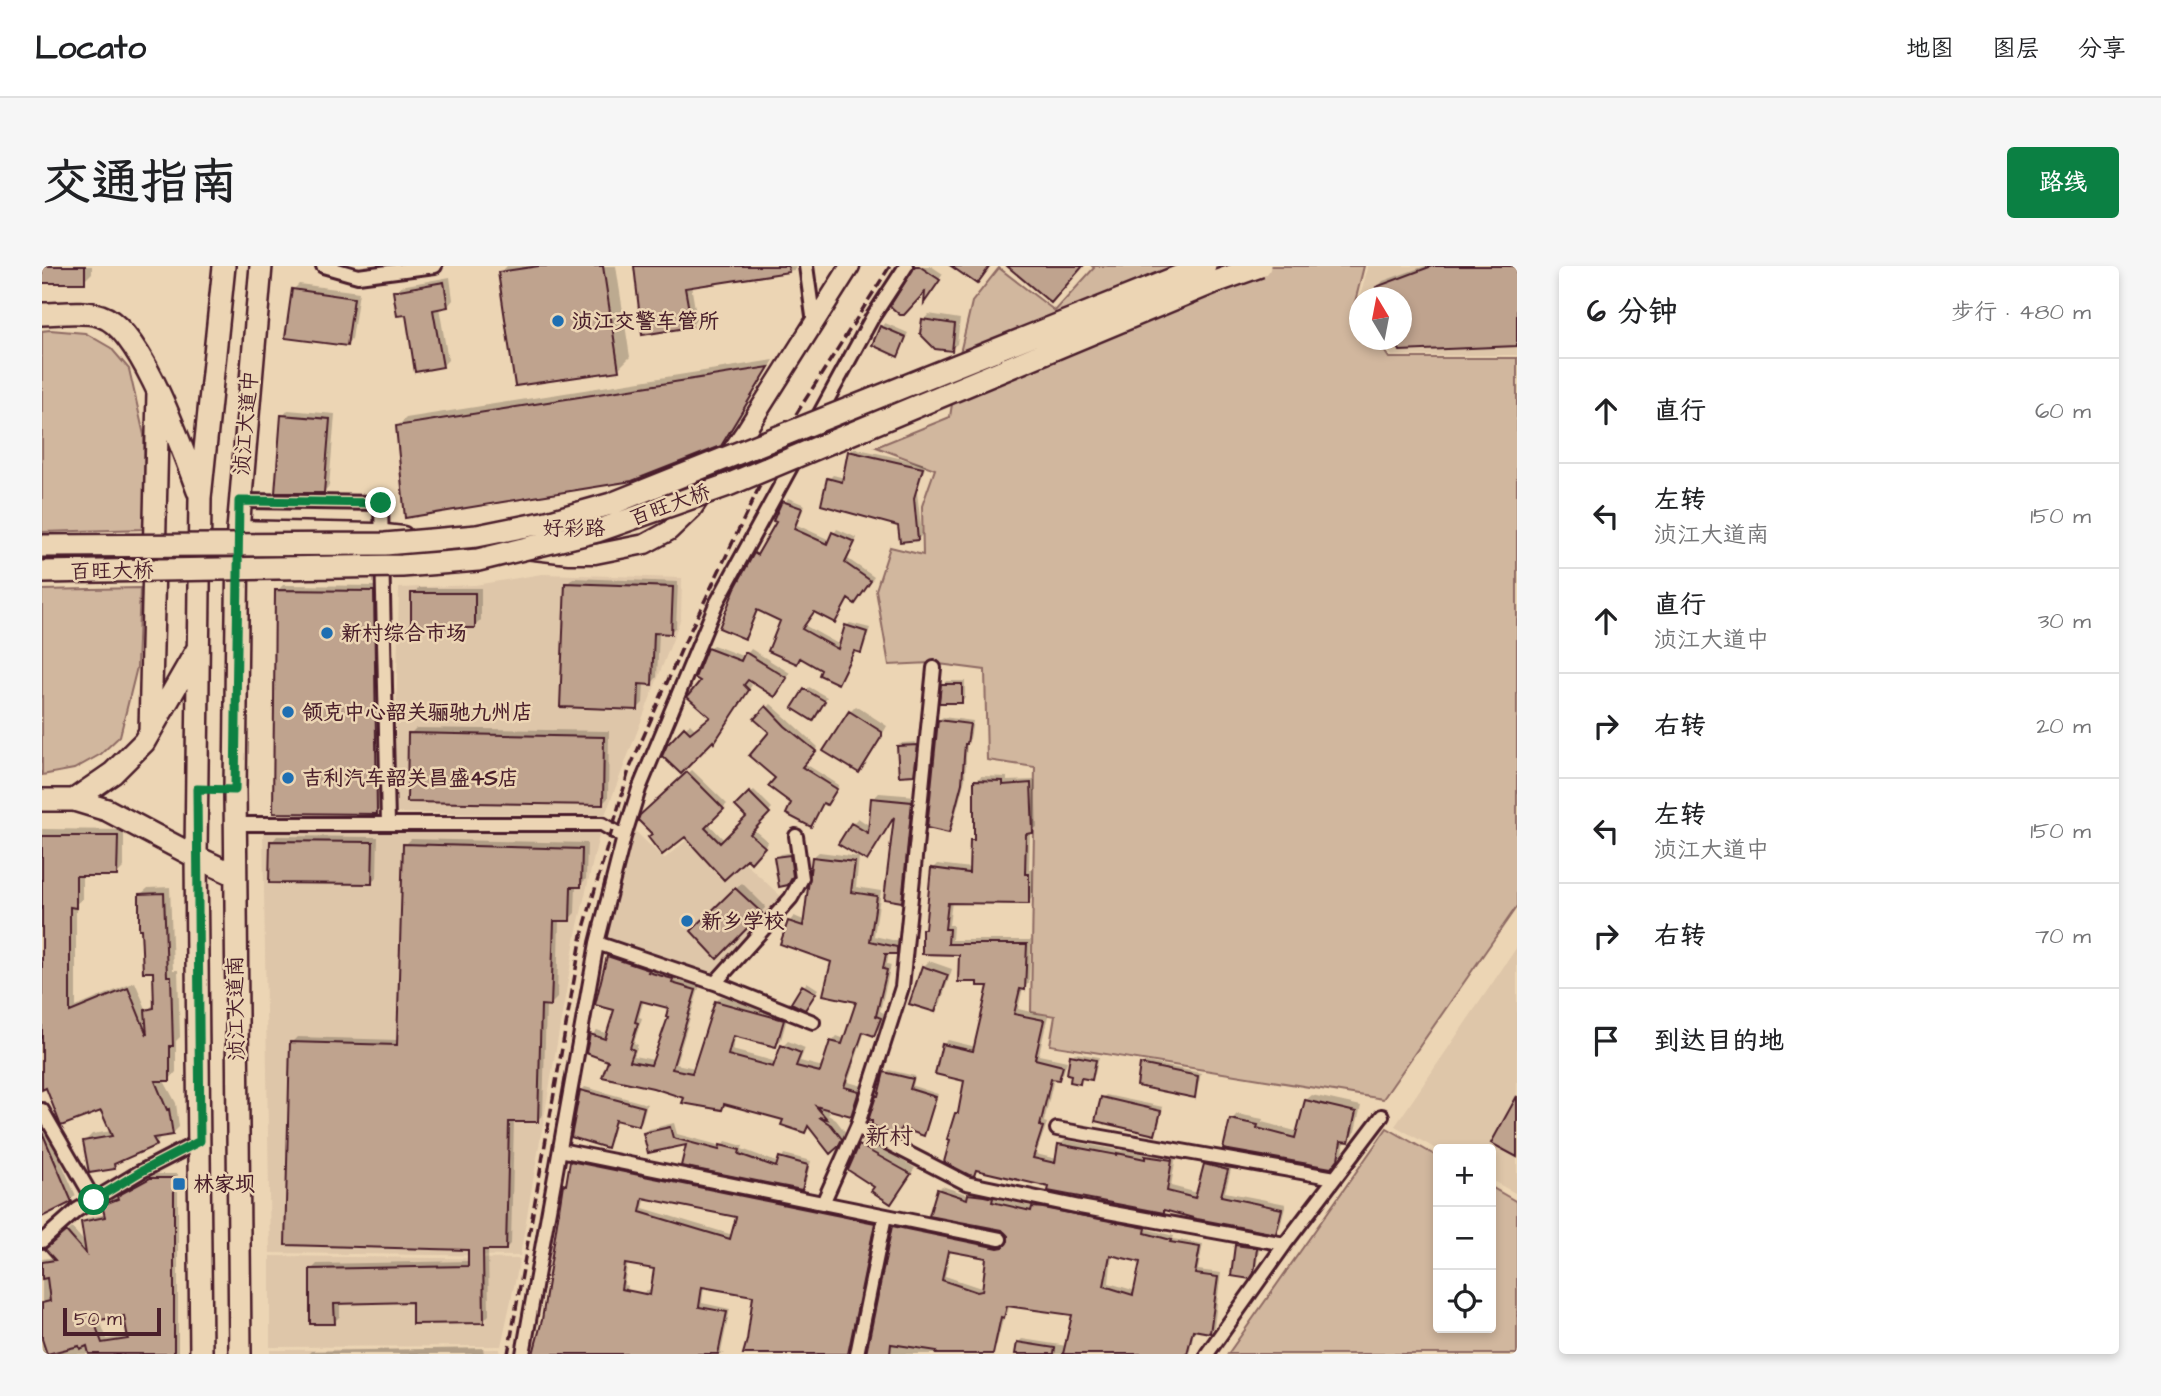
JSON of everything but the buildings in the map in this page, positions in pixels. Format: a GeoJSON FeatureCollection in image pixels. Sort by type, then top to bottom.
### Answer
{"type":"FeatureCollection","features":[{"type":"Feature","properties":{"kind":"main road","name":"浈江大道中"},"geometry":{"type":"LineString","coordinates":[[196,857],[200,498],[224,266]]}},
{"type":"Feature","properties":{"kind":"main road","name":"浈江大道中"},"geometry":{"type":"LineString","coordinates":[[235,875],[239,501],[261,266]]}},
{"type":"Feature","properties":{"kind":"main road","name":"百旺大桥"},"geometry":{"type":"LineString","coordinates":[[42,546],[385,544],[477,536],[547,522],[611,503],[1205,266]]}},
{"type":"Feature","properties":{"kind":"main road","name":"百旺大桥"},"geometry":{"type":"LineString","coordinates":[[42,572],[402,566],[478,560],[597,531],[728,485],[1260,266]]}},
{"type":"Feature","properties":{"kind":"main road"},"geometry":{"type":"LineString","coordinates":[[42,314],[93,314],[111,321],[138,352],[170,415],[200,498]]}},
{"type":"Feature","properties":{"kind":"main road"},"geometry":{"type":"LineString","coordinates":[[150,732],[158,392]]}},
{"type":"Feature","properties":{"kind":"main road"},"geometry":{"type":"LineString","coordinates":[[74,800],[113,773],[131,756],[150,732],[198,649]]}},
{"type":"Feature","properties":{"kind":"main road"},"geometry":{"type":"LineString","coordinates":[[197,789],[235,790]]}},
{"type":"Feature","properties":{"kind":"main road"},"geometry":{"type":"LineString","coordinates":[[42,800],[74,800],[107,810],[235,875]]}},
{"type":"Feature","properties":{"kind":"main road","name":"浈江大道南"},"geometry":{"type":"LineString","coordinates":[[196,857],[201,1354]]}},
{"type":"Feature","properties":{"kind":"main road","name":"浈江大道南"},"geometry":{"type":"LineString","coordinates":[[235,875],[240,1354]]}},
{"type":"Feature","properties":{"kind":"main road"},"geometry":{"type":"LineString","coordinates":[[200,1141],[237,1142]]}},
{"type":"Feature","properties":{"kind":"street"},"geometry":{"type":"LineString","coordinates":[[323,266],[358,276],[435,266]]}},
{"type":"Feature","properties":{"kind":"street"},"geometry":{"type":"LineString","coordinates":[[806,266],[814,323]]}},
{"type":"Feature","properties":{"kind":"street","name":"好彩路"},"geometry":{"type":"LineString","coordinates":[[238,530],[382,534],[569,554],[595,554],[645,544],[669,531],[692,509],[747,429],[850,266]]}},
{"type":"Feature","properties":{"kind":"street"},"geometry":{"type":"LineString","coordinates":[[523,1354],[597,943],[624,836],[649,764],[716,604],[872,318],[906,266]]}},
{"type":"Feature","properties":{"kind":"street"},"geometry":{"type":"LineString","coordinates":[[239,501],[381,503],[387,824]]}},
{"type":"Feature","properties":{"kind":"street"},"geometry":{"type":"LineString","coordinates":[[823,1203],[857,1128],[902,988],[934,668]]}},
{"type":"Feature","properties":{"kind":"street"},"geometry":{"type":"LineString","coordinates":[[235,824],[602,824],[624,836]]}},
{"type":"Feature","properties":{"kind":"street"},"geometry":{"type":"LineString","coordinates":[[715,983],[791,898],[802,878],[796,836]]}},
{"type":"Feature","properties":{"kind":"street"},"geometry":{"type":"LineString","coordinates":[[597,943],[715,983],[813,1022]]}},
{"type":"Feature","properties":{"kind":"street"},"geometry":{"type":"LineString","coordinates":[[42,1110],[94,1200]]}},
{"type":"Feature","properties":{"kind":"street"},"geometry":{"type":"LineString","coordinates":[[1207,1354],[1285,1244],[1382,1116]]}},
{"type":"Feature","properties":{"kind":"street"},"geometry":{"type":"LineString","coordinates":[[857,1128],[966,1183],[1080,1207],[1285,1244]]}},
{"type":"Feature","properties":{"kind":"street"},"geometry":{"type":"LineString","coordinates":[[1057,1129],[1335,1178]]}},
{"type":"Feature","properties":{"kind":"street"},"geometry":{"type":"LineString","coordinates":[[42,1241],[77,1210],[140,1172],[200,1141]]}},
{"type":"Feature","properties":{"kind":"street"},"geometry":{"type":"LineString","coordinates":[[560,1150],[1000,1239]]}},
{"type":"Feature","properties":{"kind":"street"},"geometry":{"type":"LineString","coordinates":[[857,1354],[885,1216]]}},
{"type":"Feature","properties":{"kind":"shaded area"},"geometry":{"type":"Polygon","coordinates":[[[1092,266],[1364,266],[1359,287],[1349,287],[1349,350],[1384,350],[1389,358],[1517,358],[1517,906],[1383,1099],[1050,1045],[1055,1016],[1031,1012],[1035,767],[987,760],[985,670],[931,663],[889,665],[876,590],[890,547],[923,555],[922,506],[935,469],[876,447],[950,417],[960,353],[972,302],[999,268],[1055,311],[1094,268],[1092,266]]]}},
{"type":"Feature","properties":{"kind":"shaded area"},"geometry":{"type":"Polygon","coordinates":[[[1368,266],[1517,266],[1517,355],[1392,356],[1388,350],[1412,350],[1412,287],[1363,287],[1368,266]]]}},
{"type":"Feature","properties":{"kind":"shaded area"},"geometry":{"type":"Polygon","coordinates":[[[42,331],[85,333],[111,348],[129,369],[144,435],[145,529],[42,532],[42,331]]]}},
{"type":"Feature","properties":{"kind":"shaded area"},"geometry":{"type":"Polygon","coordinates":[[[542,574],[682,578],[681,618],[605,815],[394,813],[399,588],[475,585],[542,574]]]}},
{"type":"Feature","properties":{"kind":"shaded area"},"geometry":{"type":"Polygon","coordinates":[[[140,588],[137,667],[120,736],[101,754],[74,769],[42,775],[42,590],[140,588]]]}},
{"type":"Feature","properties":{"kind":"shaded area","name":"新乡学校"},"geometry":{"type":"Polygon","coordinates":[[[704,825],[786,901],[714,980],[599,941],[630,826],[664,859],[704,825]]]}},
{"type":"Feature","properties":{"kind":"shaded area"},"geometry":{"type":"Polygon","coordinates":[[[263,830],[600,831],[576,934],[520,1256],[270,1253],[263,830]]]}},
{"type":"Feature","properties":{"kind":"shaded area"},"geometry":{"type":"Polygon","coordinates":[[[1517,947],[1517,1194],[1496,1183],[1496,1144],[1433,1144],[1433,1147],[1395,1126],[1517,947]]]}},
{"type":"Feature","properties":{"kind":"shaded area"},"geometry":{"type":"Polygon","coordinates":[[[1387,1128],[1433,1154],[1433,1333],[1496,1333],[1496,1190],[1517,1202],[1517,1354],[1228,1354],[1387,1128]]]}},
{"type":"Feature","properties":{"kind":"shaded area"},"geometry":{"type":"Polygon","coordinates":[[[270,1256],[520,1259],[501,1346],[270,1347],[270,1256]]]}},
{"type":"Feature","properties":{"kind":"shaded area"},"geometry":{"type":"Polygon","coordinates":[[[500,1349],[499,1354],[270,1354],[270,1350],[500,1349]]]}},
{"type":"Feature","properties":{"kind":"railway"},"geometry":{"type":"LineString","coordinates":[[508,1354],[582,935],[629,770],[682,648],[788,427],[890,266]]}},
{"type":"Feature","properties":{"kind":"place","name":"浈江交警车管所"},"geometry":{"type":"Point","coordinates":[558,321]}},
{"type":"Feature","properties":{"kind":"place","name":"新村综合市场"},"geometry":{"type":"Point","coordinates":[327,633]}},
{"type":"Feature","properties":{"kind":"place","name":"领克中心韶关骊驰九州店"},"geometry":{"type":"Point","coordinates":[288,712]}},
{"type":"Feature","properties":{"kind":"place","name":"吉利汽车韶关昌盛4S店"},"geometry":{"type":"Point","coordinates":[288,778]}},
{"type":"Feature","properties":{"kind":"place","name":"新乡学校"},"geometry":{"type":"Point","coordinates":[687,921]}},
{"type":"Feature","properties":{"kind":"place","name":"林家坝"},"geometry":{"type":"Point","coordinates":[179,1184]}},
{"type":"Feature","properties":{"kind":"district","name":"新村"},"geometry":{"type":"Point","coordinates":[889,1137]}},
{"type":"Feature","properties":{"kind":"route"},"geometry":{"type":"LineString","coordinates":[[94,1200],[200,1141],[197,789],[235,790],[239,501],[381,503]]}}]}
